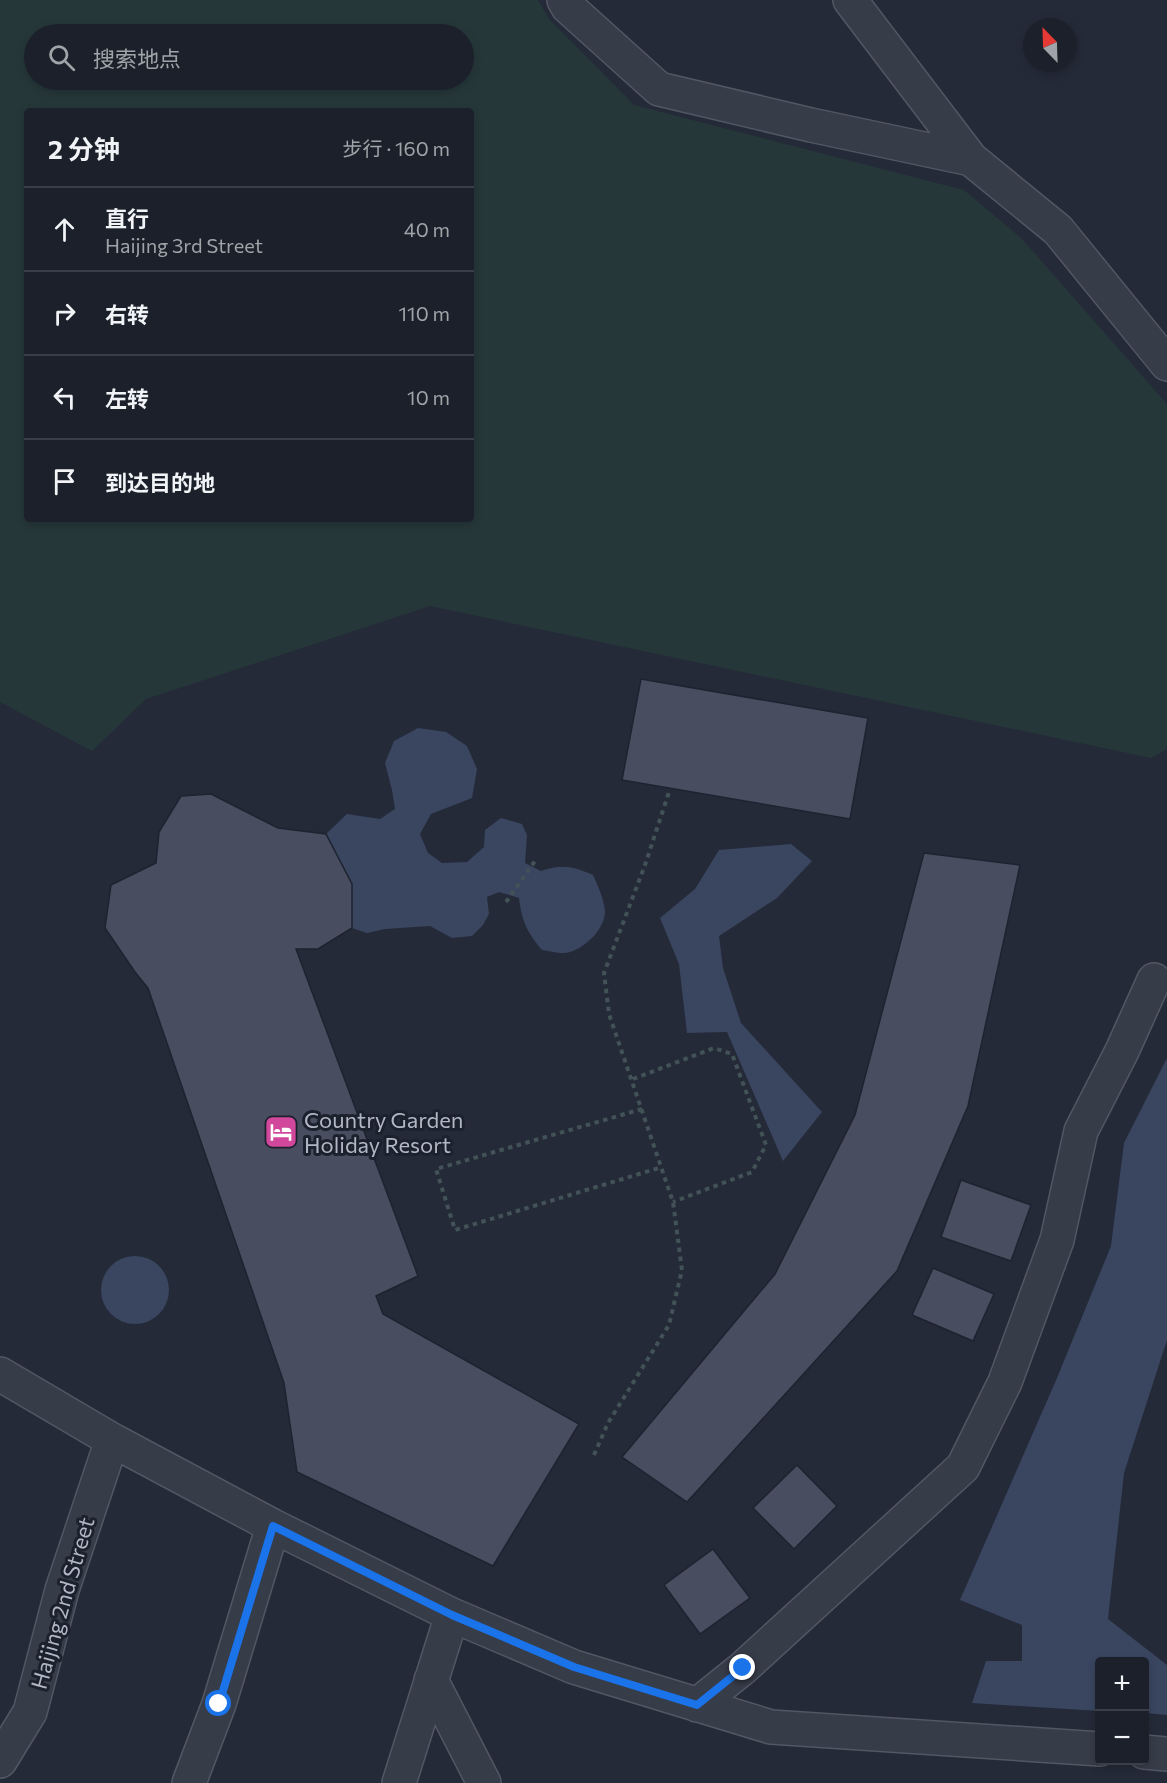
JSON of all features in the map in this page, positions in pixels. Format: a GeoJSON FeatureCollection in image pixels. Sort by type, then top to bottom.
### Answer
{"type":"FeatureCollection","features":[{"type":"Feature","properties":{"kind":"street"},"geometry":{"type":"LineString","coordinates":[[564,0],[568,7],[659,89],[811,125],[971,159]]}},
{"type":"Feature","properties":{"kind":"street"},"geometry":{"type":"LineString","coordinates":[[850,0],[971,159],[1058,230],[1167,364]]}},
{"type":"Feature","properties":{"kind":"street"},"geometry":{"type":"LineString","coordinates":[[697,1705],[743,1668],[963,1467],[1005,1382],[1057,1240],[1081,1131],[1122,1051],[1154,980]]}},
{"type":"Feature","properties":{"kind":"street"},"geometry":{"type":"LineString","coordinates":[[0,1374],[112,1440],[273,1526],[452,1615],[574,1667],[771,1727],[1095,1749]]}},
{"type":"Feature","properties":{"kind":"street","name":"Haijing 2nd Street"},"geometry":{"type":"LineString","coordinates":[[0,1761],[30,1712],[62,1590],[112,1440]]}},
{"type":"Feature","properties":{"kind":"street"},"geometry":{"type":"LineString","coordinates":[[189,1783],[219,1704],[273,1526]]}},
{"type":"Feature","properties":{"kind":"street"},"geometry":{"type":"LineString","coordinates":[[399,1783],[452,1615]]}},
{"type":"Feature","properties":{"kind":"street"},"geometry":{"type":"LineString","coordinates":[[431,1680],[484,1783]]}},
{"type":"Feature","properties":{"kind":"street"},"geometry":{"type":"LineString","coordinates":[[1149,1752],[1167,1754]]}},
{"type":"Feature","properties":{"kind":"path"},"geometry":{"type":"LineString","coordinates":[[594,1455],[608,1423],[669,1325],[682,1270],[673,1202],[609,1014],[604,974],[645,865],[669,792]]}},
{"type":"Feature","properties":{"kind":"path"},"geometry":{"type":"LineString","coordinates":[[506,902],[535,861]]}},
{"type":"Feature","properties":{"kind":"path"},"geometry":{"type":"LineString","coordinates":[[631,1080],[714,1048],[732,1054],[766,1145],[752,1172],[673,1202]]}},
{"type":"Feature","properties":{"kind":"path"},"geometry":{"type":"LineString","coordinates":[[642,1108],[436,1169],[455,1230],[662,1167]]}},
{"type":"Feature","properties":{"kind":"shaded area"},"geometry":{"type":"Polygon","coordinates":[[[0,0],[538,0],[549,19],[634,105],[964,190],[1022,239],[1167,404],[1167,749],[1151,758],[430,606],[146,699],[92,751],[0,702],[0,0]]]}},
{"type":"Feature","properties":{"kind":"water"},"geometry":{"type":"Polygon","coordinates":[[[418,728],[446,732],[467,746],[477,769],[472,798],[431,814],[420,834],[428,853],[442,863],[467,862],[484,847],[485,830],[501,818],[522,824],[527,835],[525,863],[541,871],[555,867],[567,867],[593,875],[605,911],[602,924],[588,942],[567,953],[542,950],[526,926],[519,898],[499,892],[487,897],[489,914],[483,925],[472,936],[452,938],[430,926],[385,929],[367,933],[352,928],[352,884],[326,834],[347,814],[380,819],[395,809],[385,763],[394,741],[418,728]]]}},
{"type":"Feature","properties":{"kind":"water"},"geometry":{"type":"Polygon","coordinates":[[[791,844],[812,861],[777,898],[719,936],[723,968],[741,1023],[822,1112],[783,1161],[727,1032],[687,1033],[679,964],[660,918],[695,889],[719,850],[791,844]]]}},
{"type":"Feature","properties":{"kind":"water"},"geometry":{"type":"Polygon","coordinates":[[[1167,1058],[1167,1340],[1124,1473],[1108,1619],[1167,1665],[1167,1715],[1149,1713],[1149,1657],[1095,1657],[1095,1711],[972,1703],[986,1661],[1022,1661],[1022,1625],[960,1600],[1057,1378],[1111,1246],[1124,1143],[1167,1058]]]}},
{"type":"Feature","properties":{"kind":"water"},"geometry":{"type":"Polygon","coordinates":[[[135,1256],[148,1259],[159,1266],[166,1277],[169,1290],[166,1303],[159,1314],[148,1321],[135,1324],[122,1321],[111,1314],[104,1303],[101,1290],[104,1277],[111,1266],[122,1259],[135,1256]]]}},
{"type":"Feature","properties":{"kind":"building"},"geometry":{"type":"Polygon","coordinates":[[[641,679],[868,718],[850,819],[622,780],[641,679]]]}},
{"type":"Feature","properties":{"kind":"building","name":"Country Garden Holiday Resort"},"geometry":{"type":"Polygon","coordinates":[[[211,794],[278,828],[326,834],[352,884],[352,928],[318,949],[296,949],[418,1276],[376,1296],[383,1314],[579,1424],[493,1566],[297,1472],[284,1383],[148,988],[105,928],[111,885],[156,863],[159,832],[181,796],[211,794]]]}},
{"type":"Feature","properties":{"kind":"building"},"geometry":{"type":"Polygon","coordinates":[[[924,853],[1020,865],[968,1106],[897,1271],[687,1502],[622,1457],[775,1274],[855,1115],[924,853]]]}},
{"type":"Feature","properties":{"kind":"building"},"geometry":{"type":"Polygon","coordinates":[[[961,1180],[1031,1205],[1011,1261],[941,1237],[961,1180]]]}},
{"type":"Feature","properties":{"kind":"building"},"geometry":{"type":"Polygon","coordinates":[[[933,1268],[994,1294],[973,1341],[912,1315],[933,1268]]]}},
{"type":"Feature","properties":{"kind":"building"},"geometry":{"type":"Polygon","coordinates":[[[797,1465],[837,1506],[794,1549],[753,1508],[797,1465]]]}},
{"type":"Feature","properties":{"kind":"building"},"geometry":{"type":"Polygon","coordinates":[[[713,1549],[750,1598],[700,1634],[664,1585],[713,1549]]]}},
{"type":"Feature","properties":{"kind":"place","name":"Country Garden Holiday Resort"},"geometry":{"type":"Point","coordinates":[281,1132]}},
{"type":"Feature","properties":{"kind":"route"},"geometry":{"type":"LineString","coordinates":[[219,1704],[273,1526],[452,1615],[574,1667],[697,1705],[743,1668]]}}]}
